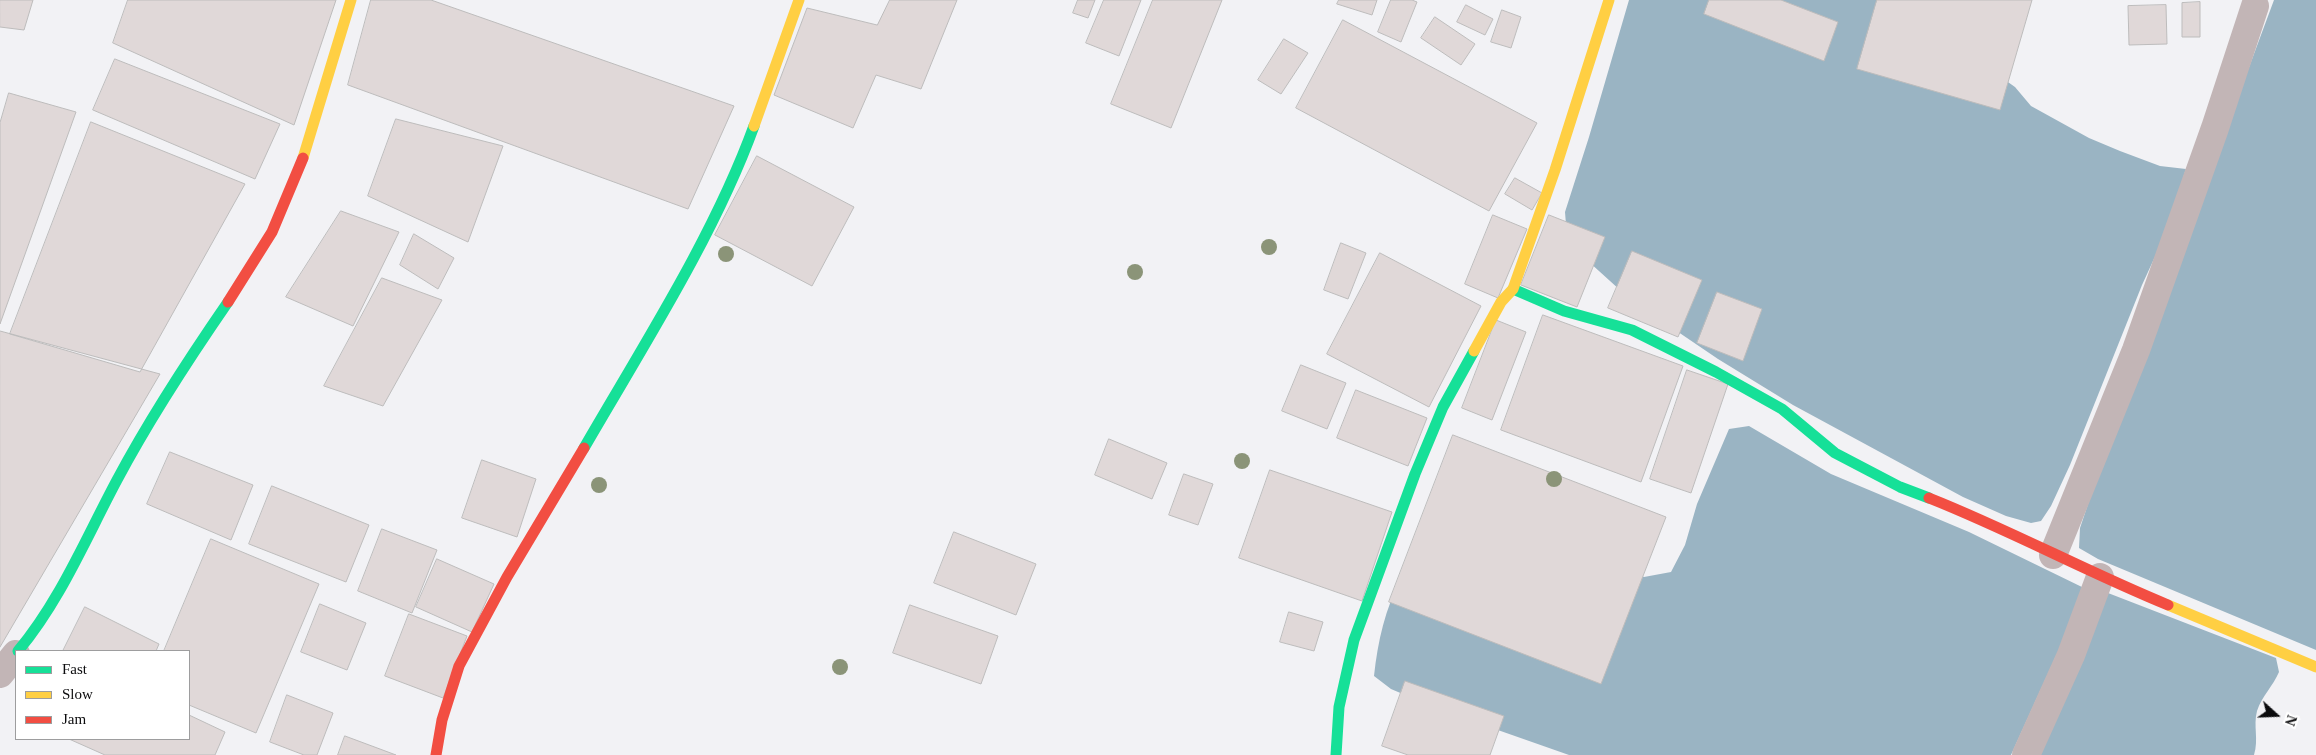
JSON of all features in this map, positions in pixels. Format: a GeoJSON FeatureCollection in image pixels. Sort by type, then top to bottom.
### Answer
{"type":"FeatureCollection","features":[{"type":"Feature","properties":{"kind":"street"},"geometry":{"type":"LineString","coordinates":[[19,650],[39,626],[136,445],[173,382],[250,270],[272,232],[296,177],[351,0]]}},
{"type":"Feature","properties":{"kind":"street"},"geometry":{"type":"LineString","coordinates":[[436,755],[442,720],[459,666],[507,577],[535,533],[675,290],[739,166],[799,0]]}},
{"type":"Feature","properties":{"kind":"street"},"geometry":{"type":"LineString","coordinates":[[1336,755],[1339,707],[1354,640],[1415,474],[1443,406],[1501,302],[1512,289],[1555,170],[1608,0]]}},
{"type":"Feature","properties":{"kind":"street"},"geometry":{"type":"LineString","coordinates":[[2053,555],[2136,350],[2215,128],[2255,6]]}},
{"type":"Feature","properties":{"kind":"street"},"geometry":{"type":"LineString","coordinates":[[1512,289],[1564,312],[1632,330],[1716,372],[1782,409],[1835,453],[1900,486],[1969,514],[2100,577],[2316,667]]}},
{"type":"Feature","properties":{"kind":"street"},"geometry":{"type":"LineString","coordinates":[[2026,755],[2071,655],[2100,577]]}},
{"type":"Feature","properties":{"kind":"street"},"geometry":{"type":"LineString","coordinates":[[0,674],[15,655]]}},
{"type":"Feature","properties":{"kind":"water"},"geometry":{"type":"Polygon","coordinates":[[[1629,0],[1891,0],[2015,87],[2031,106],[2089,138],[2120,151],[2160,166],[2186,169],[2164,237],[2142,285],[2070,465],[2051,506],[2041,521],[2031,523],[2006,516],[1963,497],[1793,405],[1718,359],[1631,300],[1578,252],[1567,237],[1565,212],[1629,0]]]}},
{"type":"Feature","properties":{"kind":"water"},"geometry":{"type":"Polygon","coordinates":[[[2274,0],[2316,0],[2316,650],[2098,559],[2079,548],[2080,528],[2099,471],[2274,0]]]}},
{"type":"Feature","properties":{"kind":"water"},"geometry":{"type":"Polygon","coordinates":[[[1749,426],[1831,474],[1969,532],[2084,588],[2066,634],[2011,755],[1569,755],[1438,709],[1391,689],[1374,676],[1383,626],[1401,578],[1600,559],[1644,577],[1671,572],[1685,545],[1697,504],[1729,429],[1749,426]]]}},
{"type":"Feature","properties":{"kind":"water"},"geometry":{"type":"Polygon","coordinates":[[[2108,593],[2276,658],[2279,672],[2257,711],[2254,755],[2033,755],[2108,593]]]}},
{"type":"Feature","properties":{"kind":"building"},"geometry":{"type":"Polygon","coordinates":[[[0,0],[33,0],[24,30],[0,27],[0,0]]]}},
{"type":"Feature","properties":{"kind":"building"},"geometry":{"type":"Polygon","coordinates":[[[128,0],[336,0],[294,125],[113,43],[128,0]]]}},
{"type":"Feature","properties":{"kind":"building"},"geometry":{"type":"Polygon","coordinates":[[[371,0],[431,0],[734,106],[688,209],[348,85],[371,0]]]}},
{"type":"Feature","properties":{"kind":"building"},"geometry":{"type":"Polygon","coordinates":[[[890,0],[957,0],[921,89],[876,75],[853,128],[774,95],[807,8],[877,25],[890,0]]]}},
{"type":"Feature","properties":{"kind":"building"},"geometry":{"type":"Polygon","coordinates":[[[1078,0],[1095,0],[1088,18],[1073,13],[1078,0]]]}},
{"type":"Feature","properties":{"kind":"building"},"geometry":{"type":"Polygon","coordinates":[[[1104,0],[1141,0],[1119,56],[1086,43],[1104,0]]]}},
{"type":"Feature","properties":{"kind":"building"},"geometry":{"type":"Polygon","coordinates":[[[1153,0],[1222,0],[1171,128],[1111,104],[1153,0]]]}},
{"type":"Feature","properties":{"kind":"building"},"geometry":{"type":"Polygon","coordinates":[[[1339,0],[1377,0],[1372,15],[1337,4],[1339,0]]]}},
{"type":"Feature","properties":{"kind":"building"},"geometry":{"type":"Polygon","coordinates":[[[1391,0],[1412,0],[1417,2],[1401,42],[1378,32],[1391,0]]]}},
{"type":"Feature","properties":{"kind":"building"},"geometry":{"type":"Polygon","coordinates":[[[1709,0],[1781,0],[1838,22],[1824,61],[1704,14],[1709,0]]]}},
{"type":"Feature","properties":{"kind":"building"},"geometry":{"type":"Polygon","coordinates":[[[1877,0],[2032,0],[2000,110],[1857,69],[1877,0]]]}},
{"type":"Feature","properties":{"kind":"building"},"geometry":{"type":"Polygon","coordinates":[[[2200,2],[2200,37],[2182,37],[2182,3],[2200,2]]]}},
{"type":"Feature","properties":{"kind":"building"},"geometry":{"type":"Polygon","coordinates":[[[1466,5],[1493,19],[1485,35],[1457,22],[1466,5]]]}},
{"type":"Feature","properties":{"kind":"building"},"geometry":{"type":"Polygon","coordinates":[[[2166,5],[2167,44],[2129,45],[2128,6],[2166,5]]]}},
{"type":"Feature","properties":{"kind":"building"},"geometry":{"type":"Polygon","coordinates":[[[1502,10],[1521,17],[1511,48],[1491,42],[1502,10]]]}},
{"type":"Feature","properties":{"kind":"building"},"geometry":{"type":"Polygon","coordinates":[[[1435,17],[1475,44],[1461,65],[1421,38],[1435,17]]]}},
{"type":"Feature","properties":{"kind":"building"},"geometry":{"type":"Polygon","coordinates":[[[1343,20],[1537,123],[1489,211],[1296,108],[1343,20]]]}},
{"type":"Feature","properties":{"kind":"building"},"geometry":{"type":"Polygon","coordinates":[[[1284,39],[1308,53],[1281,94],[1258,80],[1284,39]]]}},
{"type":"Feature","properties":{"kind":"building"},"geometry":{"type":"Polygon","coordinates":[[[115,59],[280,124],[255,179],[93,110],[115,59]]]}},
{"type":"Feature","properties":{"kind":"building"},"geometry":{"type":"Polygon","coordinates":[[[9,93],[76,112],[0,324],[0,123],[9,93]]]}},
{"type":"Feature","properties":{"kind":"building"},"geometry":{"type":"Polygon","coordinates":[[[396,119],[503,146],[468,242],[368,196],[396,119]]]}},
{"type":"Feature","properties":{"kind":"building"},"geometry":{"type":"Polygon","coordinates":[[[91,122],[245,184],[140,372],[10,334],[91,122]]]}},
{"type":"Feature","properties":{"kind":"building"},"geometry":{"type":"Polygon","coordinates":[[[757,156],[854,207],[812,286],[715,235],[757,156]]]}},
{"type":"Feature","properties":{"kind":"building"},"geometry":{"type":"Polygon","coordinates":[[[1515,178],[1542,193],[1532,210],[1505,194],[1515,178]]]}},
{"type":"Feature","properties":{"kind":"building"},"geometry":{"type":"Polygon","coordinates":[[[341,211],[399,232],[353,326],[286,297],[341,211]]]}},
{"type":"Feature","properties":{"kind":"building"},"geometry":{"type":"Polygon","coordinates":[[[1493,215],[1527,229],[1498,298],[1465,284],[1493,215]]]}},
{"type":"Feature","properties":{"kind":"building"},"geometry":{"type":"Polygon","coordinates":[[[1549,215],[1605,237],[1577,307],[1521,285],[1549,215]]]}},
{"type":"Feature","properties":{"kind":"building"},"geometry":{"type":"Polygon","coordinates":[[[414,234],[454,258],[438,289],[400,265],[414,234]]]}},
{"type":"Feature","properties":{"kind":"building"},"geometry":{"type":"Polygon","coordinates":[[[1341,243],[1366,253],[1348,299],[1324,290],[1341,243]]]}},
{"type":"Feature","properties":{"kind":"building"},"geometry":{"type":"Polygon","coordinates":[[[1632,251],[1702,280],[1678,337],[1608,308],[1632,251]]]}},
{"type":"Feature","properties":{"kind":"building"},"geometry":{"type":"Polygon","coordinates":[[[1380,253],[1481,306],[1429,407],[1327,354],[1380,253]]]}},
{"type":"Feature","properties":{"kind":"building"},"geometry":{"type":"Polygon","coordinates":[[[382,278],[442,300],[383,406],[324,386],[382,278]]]}},
{"type":"Feature","properties":{"kind":"building"},"geometry":{"type":"Polygon","coordinates":[[[1717,292],[1762,309],[1743,361],[1697,343],[1717,292]]]}},
{"type":"Feature","properties":{"kind":"building"},"geometry":{"type":"Polygon","coordinates":[[[1543,315],[1683,366],[1641,482],[1501,430],[1543,315]]]}},
{"type":"Feature","properties":{"kind":"building"},"geometry":{"type":"Polygon","coordinates":[[[1496,320],[1526,332],[1492,420],[1462,408],[1496,320]]]}},
{"type":"Feature","properties":{"kind":"building"},"geometry":{"type":"Polygon","coordinates":[[[0,331],[160,374],[0,647],[0,331]]]}},
{"type":"Feature","properties":{"kind":"building"},"geometry":{"type":"Polygon","coordinates":[[[1301,365],[1346,383],[1327,429],[1282,411],[1301,365]]]}},
{"type":"Feature","properties":{"kind":"building"},"geometry":{"type":"Polygon","coordinates":[[[1687,370],[1728,384],[1691,493],[1650,479],[1687,370]]]}},
{"type":"Feature","properties":{"kind":"building"},"geometry":{"type":"Polygon","coordinates":[[[1356,390],[1427,418],[1408,466],[1337,438],[1356,390]]]}},
{"type":"Feature","properties":{"kind":"building"},"geometry":{"type":"Polygon","coordinates":[[[1453,435],[1666,517],[1601,684],[1389,602],[1453,435]]]}},
{"type":"Feature","properties":{"kind":"building"},"geometry":{"type":"Polygon","coordinates":[[[1109,439],[1167,463],[1152,499],[1095,475],[1109,439]]]}},
{"type":"Feature","properties":{"kind":"building"},"geometry":{"type":"Polygon","coordinates":[[[170,452],[253,485],[231,540],[147,504],[170,452]]]}},
{"type":"Feature","properties":{"kind":"building"},"geometry":{"type":"Polygon","coordinates":[[[482,460],[536,479],[517,537],[462,518],[482,460]]]}},
{"type":"Feature","properties":{"kind":"building"},"geometry":{"type":"Polygon","coordinates":[[[1270,470],[1392,512],[1362,601],[1239,558],[1270,470]]]}},
{"type":"Feature","properties":{"kind":"building"},"geometry":{"type":"Polygon","coordinates":[[[1184,474],[1213,484],[1198,525],[1169,515],[1184,474]]]}},
{"type":"Feature","properties":{"kind":"building"},"geometry":{"type":"Polygon","coordinates":[[[272,486],[369,525],[346,582],[249,544],[272,486]]]}},
{"type":"Feature","properties":{"kind":"building"},"geometry":{"type":"Polygon","coordinates":[[[382,529],[437,550],[412,613],[358,591],[382,529]]]}},
{"type":"Feature","properties":{"kind":"building"},"geometry":{"type":"Polygon","coordinates":[[[954,532],[1036,564],[1016,615],[934,583],[954,532]]]}},
{"type":"Feature","properties":{"kind":"building"},"geometry":{"type":"Polygon","coordinates":[[[211,539],[319,584],[256,733],[190,705],[190,650],[164,650],[211,539]]]}},
{"type":"Feature","properties":{"kind":"building"},"geometry":{"type":"Polygon","coordinates":[[[437,559],[494,584],[472,632],[416,607],[437,559]]]}},
{"type":"Feature","properties":{"kind":"building"},"geometry":{"type":"Polygon","coordinates":[[[320,604],[366,623],[347,670],[301,652],[320,604]]]}},
{"type":"Feature","properties":{"kind":"building"},"geometry":{"type":"Polygon","coordinates":[[[910,605],[998,636],[981,684],[893,653],[910,605]]]}},
{"type":"Feature","properties":{"kind":"building"},"geometry":{"type":"Polygon","coordinates":[[[85,607],[159,644],[156,650],[64,650],[85,607]]]}},
{"type":"Feature","properties":{"kind":"building"},"geometry":{"type":"Polygon","coordinates":[[[1289,612],[1323,622],[1314,651],[1280,642],[1289,612]]]}},
{"type":"Feature","properties":{"kind":"building"},"geometry":{"type":"Polygon","coordinates":[[[409,614],[467,636],[443,698],[385,676],[409,614]]]}},
{"type":"Feature","properties":{"kind":"building"},"geometry":{"type":"Polygon","coordinates":[[[1405,681],[1504,716],[1490,755],[1408,755],[1382,746],[1405,681]]]}},
{"type":"Feature","properties":{"kind":"building"},"geometry":{"type":"Polygon","coordinates":[[[287,695],[333,713],[317,755],[304,755],[270,742],[287,695]]]}},
{"type":"Feature","properties":{"kind":"building"},"geometry":{"type":"Polygon","coordinates":[[[190,715],[225,732],[215,755],[105,755],[71,740],[190,740],[190,715]]]}},
{"type":"Feature","properties":{"kind":"building"},"geometry":{"type":"Polygon","coordinates":[[[345,736],[396,755],[338,755],[345,736]]]}},
{"type":"Feature","properties":{"kind":"traffic: fast"},"geometry":{"type":"LineString","coordinates":[[584,448],[698,249],[738,167],[754,126]]}},
{"type":"Feature","properties":{"kind":"traffic: fast"},"geometry":{"type":"LineString","coordinates":[[1513,289],[1564,311],[1632,330],[1716,372],[1782,409],[1835,453],[1900,487],[1929,498]]}},
{"type":"Feature","properties":{"kind":"traffic: fast"},"geometry":{"type":"LineString","coordinates":[[19,650],[33,632],[60,590],[117,480],[156,412],[228,302]]}},
{"type":"Feature","properties":{"kind":"traffic: fast"},"geometry":{"type":"LineString","coordinates":[[1336,755],[1339,707],[1354,640],[1415,474],[1443,407],[1474,351]]}},
{"type":"Feature","properties":{"kind":"traffic: slow"},"geometry":{"type":"LineString","coordinates":[[303,158],[351,0]]}},
{"type":"Feature","properties":{"kind":"traffic: slow"},"geometry":{"type":"LineString","coordinates":[[754,126],[799,0]]}},
{"type":"Feature","properties":{"kind":"traffic: slow"},"geometry":{"type":"LineString","coordinates":[[1474,351],[1501,302],[1513,289],[1555,170],[1609,0]]}},
{"type":"Feature","properties":{"kind":"traffic: slow"},"geometry":{"type":"LineString","coordinates":[[2168,605],[2316,667]]}},
{"type":"Feature","properties":{"kind":"traffic: jam"},"geometry":{"type":"LineString","coordinates":[[228,302],[272,232],[303,158]]}},
{"type":"Feature","properties":{"kind":"traffic: jam"},"geometry":{"type":"LineString","coordinates":[[436,755],[442,720],[459,666],[507,577],[584,448]]}},
{"type":"Feature","properties":{"kind":"traffic: jam"},"geometry":{"type":"LineString","coordinates":[[1929,498],[2168,605]]}}]}
